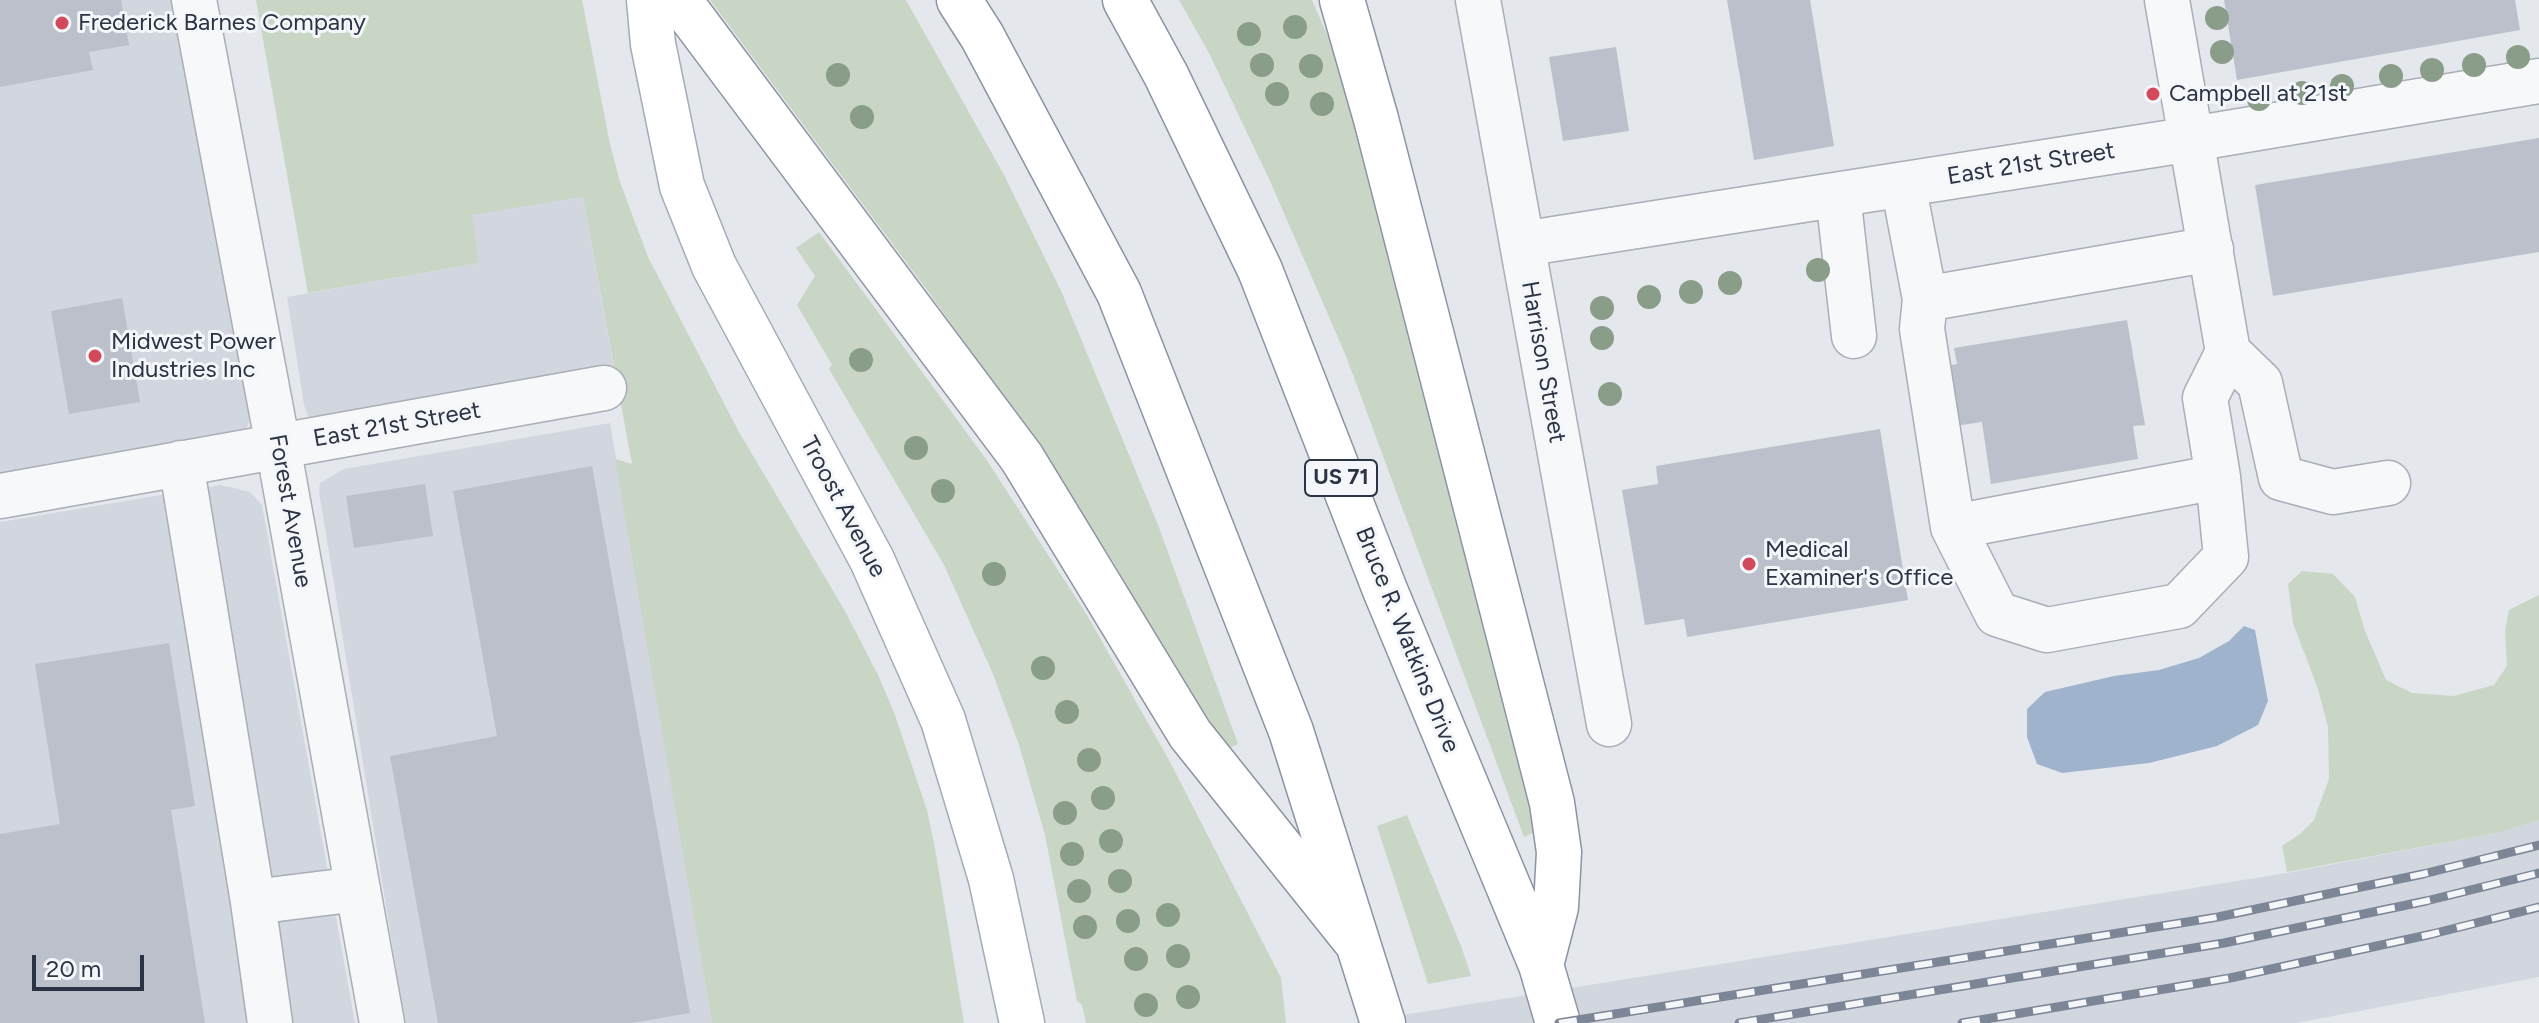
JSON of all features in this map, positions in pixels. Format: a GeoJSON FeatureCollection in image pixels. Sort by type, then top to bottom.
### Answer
{"type":"FeatureCollection","features":[{"type":"Feature","properties":{"kind":"main road","name":"Troost Avenue"},"geometry":{"type":"LineString","coordinates":[[649,0],[653,44],[682,186],[714,266],[872,560],[943,720],[991,879],[1022,1019]]}},
{"type":"Feature","properties":{"kind":"main road"},"geometry":{"type":"LineString","coordinates":[[679,0],[1022,458],[1190,734],[1358,944]]}},
{"type":"Feature","properties":{"kind":"main road"},"geometry":{"type":"LineString","coordinates":[[959,0],[982,36],[1119,293],[1291,731],[1378,1007]]}},
{"type":"Feature","properties":{"kind":"main road","name":"Bruce R. Watkins Drive"},"geometry":{"type":"LineString","coordinates":[[1125,0],[1166,75],[1260,270],[1385,590],[1541,965],[1558,1023]]}},
{"type":"Feature","properties":{"kind":"main road"},"geometry":{"type":"LineString","coordinates":[[1342,0],[1376,119],[1552,803],[1559,852],[1557,893],[1541,965]]}},
{"type":"Feature","properties":{"kind":"street","name":"Forest Avenue"},"geometry":{"type":"LineString","coordinates":[[194,0],[382,1023]]}},
{"type":"Feature","properties":{"kind":"street","name":"Harrison Street"},"geometry":{"type":"LineString","coordinates":[[1478,0],[1609,724]]}},
{"type":"Feature","properties":{"kind":"street"},"geometry":{"type":"LineString","coordinates":[[1903,184],[1925,299],[1922,329],[1953,527],[1997,614],[2047,630],[2179,606],[2226,557],[2218,477],[2205,398],[2228,352],[2167,0]]}},
{"type":"Feature","properties":{"kind":"street","name":"East 21st Street"},"geometry":{"type":"LineString","coordinates":[[1522,244],[2539,81]]}},
{"type":"Feature","properties":{"kind":"street"},"geometry":{"type":"LineString","coordinates":[[1838,195],[1854,336]]}},
{"type":"Feature","properties":{"kind":"street"},"geometry":{"type":"LineString","coordinates":[[1925,299],[2211,249]]}},
{"type":"Feature","properties":{"kind":"street"},"geometry":{"type":"LineString","coordinates":[[2228,352],[2260,383],[2281,478],[2333,492],[2388,483]]}},
{"type":"Feature","properties":{"kind":"street","name":"East 21st Street"},"geometry":{"type":"LineString","coordinates":[[0,496],[604,388]]}},
{"type":"Feature","properties":{"kind":"street"},"geometry":{"type":"LineString","coordinates":[[181,463],[270,1023]]}},
{"type":"Feature","properties":{"kind":"street"},"geometry":{"type":"LineString","coordinates":[[1953,527],[2218,477]]}},
{"type":"Feature","properties":{"kind":"street"},"geometry":{"type":"LineString","coordinates":[[253,902],[358,889]]}},
{"type":"Feature","properties":{"kind":"shaded area"},"geometry":{"type":"Polygon","coordinates":[[[0,0],[175,0],[250,418],[246,431],[0,482],[0,0]]]}},
{"type":"Feature","properties":{"kind":"shaded area"},"geometry":{"type":"Polygon","coordinates":[[[583,197],[616,379],[311,424],[304,405],[287,297],[479,263],[471,215],[583,197]]]}},
{"type":"Feature","properties":{"kind":"shaded area"},"geometry":{"type":"Polygon","coordinates":[[[610,423],[712,1023],[405,1023],[320,483],[344,469],[610,423]]]}},
{"type":"Feature","properties":{"kind":"shaded area"},"geometry":{"type":"Polygon","coordinates":[[[221,485],[250,492],[262,505],[355,1023],[0,1023],[0,522],[221,485]]]}},
{"type":"Feature","properties":{"kind":"shaded area"},"geometry":{"type":"Polygon","coordinates":[[[2539,820],[2539,977],[2296,1023],[1353,1023],[2287,873],[2502,832],[2539,820]]]}},
{"type":"Feature","properties":{"kind":"green space"},"geometry":{"type":"Polygon","coordinates":[[[256,0],[582,0],[610,144],[620,182],[648,257],[739,432],[845,611],[895,715],[927,810],[964,1023],[712,1023],[615,459],[632,464],[583,197],[472,215],[479,263],[308,293],[256,0]]]}},
{"type":"Feature","properties":{"kind":"green space"},"geometry":{"type":"Polygon","coordinates":[[[710,0],[906,0],[1004,175],[1062,293],[1158,525],[1238,744],[1221,752],[1117,568],[1046,458],[930,294],[710,0]]]}},
{"type":"Feature","properties":{"kind":"green space"},"geometry":{"type":"Polygon","coordinates":[[[1179,0],[1312,0],[1332,46],[1343,75],[1541,829],[1524,837],[1346,356],[1270,181],[1209,53],[1179,0]]]}},
{"type":"Feature","properties":{"kind":"green space"},"geometry":{"type":"Polygon","coordinates":[[[819,232],[986,459],[1087,615],[1170,762],[1281,978],[1286,1023],[1086,1023],[1082,1005],[1077,1001],[1045,835],[1019,745],[993,674],[944,565],[829,369],[832,365],[797,305],[815,276],[796,248],[819,232]]]}},
{"type":"Feature","properties":{"kind":"green space"},"geometry":{"type":"Polygon","coordinates":[[[2302,571],[2333,574],[2355,597],[2365,631],[2386,680],[2412,693],[2454,696],[2494,685],[2507,666],[2505,631],[2509,610],[2539,595],[2539,820],[2502,832],[2287,872],[2282,846],[2314,820],[2329,779],[2328,727],[2318,689],[2293,623],[2288,584],[2302,571]]]}},
{"type":"Feature","properties":{"kind":"green space"},"geometry":{"type":"Polygon","coordinates":[[[1407,815],[1471,976],[1428,984],[1377,826],[1407,815]]]}},
{"type":"Feature","properties":{"kind":"water"},"geometry":{"type":"Polygon","coordinates":[[[2244,626],[2255,630],[2268,701],[2258,725],[2217,746],[2149,763],[2062,773],[2037,764],[2027,737],[2027,709],[2045,692],[2114,676],[2159,670],[2199,658],[2229,641],[2244,626]]]}},
{"type":"Feature","properties":{"kind":"building","name":"Frederick Barnes Company"},"geometry":{"type":"Polygon","coordinates":[[[0,0],[121,0],[129,45],[89,52],[93,70],[0,87],[0,0]]]}},
{"type":"Feature","properties":{"kind":"building"},"geometry":{"type":"Polygon","coordinates":[[[1727,0],[1810,0],[1834,146],[1754,160],[1727,0]]]}},
{"type":"Feature","properties":{"kind":"building"},"geometry":{"type":"Polygon","coordinates":[[[2224,0],[2515,0],[2520,30],[2237,80],[2224,0]]]}},
{"type":"Feature","properties":{"kind":"building"},"geometry":{"type":"Polygon","coordinates":[[[1616,47],[1629,131],[1563,141],[1549,57],[1616,47]]]}},
{"type":"Feature","properties":{"kind":"building"},"geometry":{"type":"Polygon","coordinates":[[[2539,138],[2539,252],[2273,296],[2255,185],[2539,138]]]}},
{"type":"Feature","properties":{"kind":"building","name":"Midwest Power Industries Inc"},"geometry":{"type":"Polygon","coordinates":[[[122,298],[140,402],[69,414],[51,311],[122,298]]]}},
{"type":"Feature","properties":{"kind":"building"},"geometry":{"type":"Polygon","coordinates":[[[2127,320],[2145,425],[2133,426],[2138,459],[1991,484],[1982,422],[1955,426],[1944,366],[1957,364],[1954,348],[2127,320]]]}},
{"type":"Feature","properties":{"kind":"building"},"geometry":{"type":"Polygon","coordinates":[[[1880,429],[1908,600],[1687,637],[1684,619],[1645,625],[1622,490],[1658,484],[1656,466],[1880,429]]]}},
{"type":"Feature","properties":{"kind":"building"},"geometry":{"type":"Polygon","coordinates":[[[592,466],[690,1013],[632,1023],[438,1023],[390,756],[497,736],[453,491],[592,466]]]}},
{"type":"Feature","properties":{"kind":"building"},"geometry":{"type":"Polygon","coordinates":[[[425,484],[433,536],[354,548],[346,496],[425,484]]]}},
{"type":"Feature","properties":{"kind":"building"},"geometry":{"type":"Polygon","coordinates":[[[169,643],[195,806],[171,810],[205,1023],[0,1023],[0,834],[60,824],[35,664],[169,643]]]}},
{"type":"Feature","properties":{"kind":"railway"},"geometry":{"type":"LineString","coordinates":[[1559,1023],[2218,917],[2423,874],[2539,845]]}},
{"type":"Feature","properties":{"kind":"railway"},"geometry":{"type":"LineString","coordinates":[[1739,1023],[2224,943],[2426,901],[2539,873]]}},
{"type":"Feature","properties":{"kind":"railway"},"geometry":{"type":"LineString","coordinates":[[1962,1023],[2230,978],[2539,907]]}},
{"type":"Feature","properties":{"kind":"place","name":"Frederick Barnes Company"},"geometry":{"type":"Point","coordinates":[62,23]}},
{"type":"Feature","properties":{"kind":"place","name":"Campbell at 21st"},"geometry":{"type":"Point","coordinates":[2153,94]}},
{"type":"Feature","properties":{"kind":"place","name":"Midwest Power Industries Inc"},"geometry":{"type":"Point","coordinates":[95,356]}},
{"type":"Feature","properties":{"kind":"place","name":"Medical Examiner's Office"},"geometry":{"type":"Point","coordinates":[1749,564]}}]}
